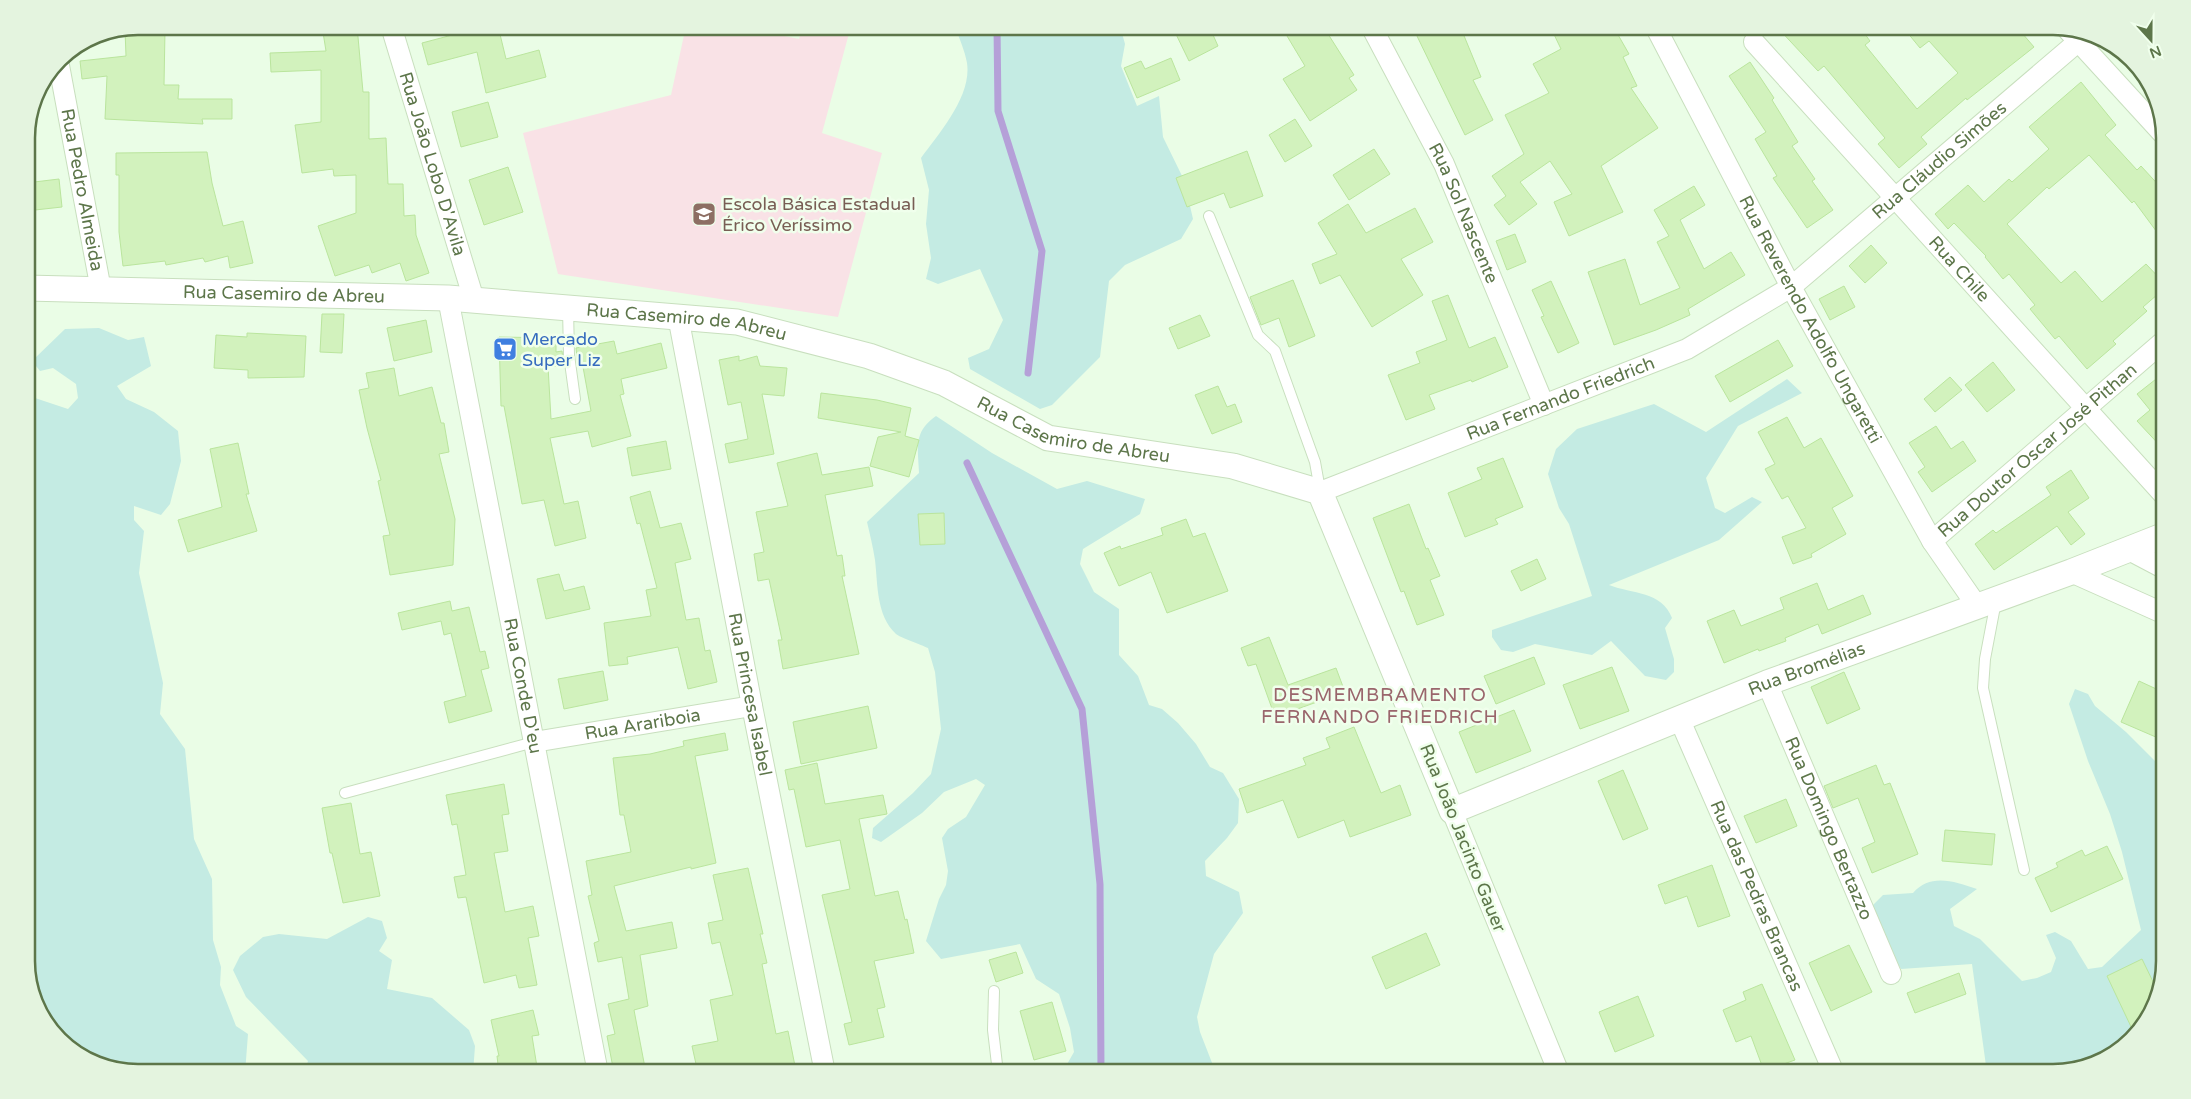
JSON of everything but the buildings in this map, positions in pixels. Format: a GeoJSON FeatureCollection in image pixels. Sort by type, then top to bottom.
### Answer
{"type":"FeatureCollection","features":[{"type":"Feature","properties":{"kind":"street","name":"Rua João Lobo D'Avila"},"geometry":{"type":"LineString","coordinates":[[394,35],[474,300]]}},
{"type":"Feature","properties":{"kind":"street","name":"Rua Sol Nascente"},"geometry":{"type":"LineString","coordinates":[[1375,35],[1444,164],[1544,405]]}},
{"type":"Feature","properties":{"kind":"street","name":"Rua Reverendo Adolfo Ungaretti"},"geometry":{"type":"LineString","coordinates":[[1660,35],[1791,288],[1932,542],[1987,602]]}},
{"type":"Feature","properties":{"kind":"street","name":"Rua Cláudio Simões"},"geometry":{"type":"LineString","coordinates":[[1791,288],[1895,199],[2075,38]]}},
{"type":"Feature","properties":{"kind":"street"},"geometry":{"type":"LineString","coordinates":[[2081,39],[2155,126]]}},
{"type":"Feature","properties":{"kind":"street","name":"Rua Chile"},"geometry":{"type":"LineString","coordinates":[[1754,42],[2156,486]]}},
{"type":"Feature","properties":{"kind":"street","name":"Rua Pedro Almeida"},"geometry":{"type":"LineString","coordinates":[[60,71],[101,290]]}},
{"type":"Feature","properties":{"kind":"street","name":"Rua Casemiro de Abreu"},"geometry":{"type":"LineString","coordinates":[[35,288],[448,298],[737,322],[869,356],[944,383],[1048,438],[1233,466],[1320,492]]}},
{"type":"Feature","properties":{"kind":"street","name":"Rua Fernando Friedrich"},"geometry":{"type":"LineString","coordinates":[[1320,492],[1687,349],[1791,288]]}},
{"type":"Feature","properties":{"kind":"street","name":"Rua Conde D'eu"},"geometry":{"type":"LineString","coordinates":[[448,298],[596,1064]]}},
{"type":"Feature","properties":{"kind":"street","name":"Rua Princesa Isabel"},"geometry":{"type":"LineString","coordinates":[[678,316],[752,706],[823,1064]]}},
{"type":"Feature","properties":{"kind":"street","name":"Rua Doutor Oscar José Pithan"},"geometry":{"type":"LineString","coordinates":[[1932,542],[2084,408],[2156,348]]}},
{"type":"Feature","properties":{"kind":"street","name":"Rua João Jacinto Gauer"},"geometry":{"type":"LineString","coordinates":[[1320,492],[1555,1064]]}},
{"type":"Feature","properties":{"kind":"street","name":"Rua Bromélias"},"geometry":{"type":"LineString","coordinates":[[1452,811],[1766,683],[2071,572],[2156,538]]}},
{"type":"Feature","properties":{"kind":"street"},"geometry":{"type":"LineString","coordinates":[[2127,549],[2156,564]]}},
{"type":"Feature","properties":{"kind":"street"},"geometry":{"type":"LineString","coordinates":[[2071,572],[2156,610]]}},
{"type":"Feature","properties":{"kind":"street","name":"Rua Domingo Bertazzo"},"geometry":{"type":"LineString","coordinates":[[1766,683],[1891,974]]}},
{"type":"Feature","properties":{"kind":"street","name":"Rua Arariboia"},"geometry":{"type":"LineString","coordinates":[[534,742],[752,706]]}},
{"type":"Feature","properties":{"kind":"street","name":"Rua das Pedras Brancas"},"geometry":{"type":"LineString","coordinates":[[1679,718],[1830,1064]]}},
{"type":"Feature","properties":{"kind":"lane"},"geometry":{"type":"LineString","coordinates":[[1209,216],[1258,335],[1274,351],[1315,462],[1320,492]]}},
{"type":"Feature","properties":{"kind":"lane"},"geometry":{"type":"LineString","coordinates":[[568,307],[569,355],[575,399]]}},
{"type":"Feature","properties":{"kind":"lane"},"geometry":{"type":"LineString","coordinates":[[1987,602],[1983,688],[2024,870]]}},
{"type":"Feature","properties":{"kind":"lane"},"geometry":{"type":"LineString","coordinates":[[345,793],[534,742]]}},
{"type":"Feature","properties":{"kind":"lane"},"geometry":{"type":"LineString","coordinates":[[994,991],[993,1030],[997,1064]]}},
{"type":"Feature","properties":{"kind":"shaded area","name":"Escola Básica Estadual Érico Veríssimo"},"geometry":{"type":"Polygon","coordinates":[[[684,35],[780,35],[799,39],[800,35],[849,35],[822,133],[882,153],[838,317],[558,274],[523,133],[671,95],[684,35]]]}},
{"type":"Feature","properties":{"kind":"shaded area"},"geometry":{"type":"Polygon","coordinates":[[[958,35],[1122,35],[1125,44],[1121,66],[1137,106],[1159,96],[1163,137],[1184,180],[1193,219],[1181,239],[1125,265],[1109,281],[1100,357],[1052,405],[1040,409],[970,369],[968,358],[989,349],[1003,320],[980,269],[938,284],[926,279],[931,258],[926,224],[929,190],[921,158],[953,114],[959,101],[967,76],[967,63],[958,35]]]}},
{"type":"Feature","properties":{"kind":"shaded area"},"geometry":{"type":"Polygon","coordinates":[[[99,328],[128,340],[144,337],[151,366],[117,386],[126,399],[154,412],[178,431],[181,461],[170,504],[161,515],[134,506],[134,520],[144,531],[139,573],[163,683],[160,714],[185,749],[194,839],[212,879],[213,940],[221,967],[220,985],[236,1026],[248,1034],[246,1064],[138,1064],[124,1063],[99,1056],[81,1047],[61,1029],[52,1018],[40,994],[35,968],[35,398],[68,409],[78,398],[76,384],[53,368],[40,371],[35,365],[35,358],[65,329],[99,328]]]}},
{"type":"Feature","properties":{"kind":"shaded area"},"geometry":{"type":"Polygon","coordinates":[[[1787,379],[1802,393],[1738,426],[1706,478],[1715,508],[1725,513],[1752,497],[1762,502],[1719,540],[1609,585],[1654,598],[1667,609],[1672,618],[1665,628],[1674,659],[1674,672],[1666,680],[1645,676],[1611,641],[1592,655],[1535,644],[1513,652],[1501,650],[1492,637],[1492,630],[1592,596],[1569,524],[1559,508],[1548,474],[1556,449],[1577,429],[1654,404],[1706,432],[1787,379]]]}},
{"type":"Feature","properties":{"kind":"shaded area"},"geometry":{"type":"Polygon","coordinates":[[[936,416],[992,453],[1057,489],[1087,481],[1145,499],[1140,514],[1083,549],[1080,564],[1094,592],[1119,609],[1119,655],[1138,676],[1149,705],[1162,709],[1178,723],[1196,744],[1210,767],[1223,773],[1239,799],[1238,823],[1227,838],[1205,861],[1206,876],[1239,892],[1243,913],[1214,954],[1197,1017],[1200,1032],[1212,1064],[1067,1064],[1074,1052],[1070,1028],[1059,994],[1036,979],[1020,944],[941,959],[926,941],[939,899],[946,885],[948,871],[942,838],[948,829],[966,817],[985,785],[976,779],[944,792],[922,813],[881,842],[872,838],[873,828],[913,793],[931,774],[941,729],[935,672],[928,648],[896,634],[889,626],[881,609],[874,555],[867,522],[919,473],[918,441],[920,434],[936,416]]]}},
{"type":"Feature","properties":{"kind":"shaded area"},"geometry":{"type":"Polygon","coordinates":[[[2075,689],[2088,694],[2095,706],[2126,732],[2156,762],[2156,961],[2151,994],[2139,1018],[2126,1034],[2116,1043],[2092,1056],[2067,1063],[1986,1064],[1972,964],[1901,969],[1883,940],[1873,905],[1883,895],[1913,893],[1927,883],[1935,881],[1951,881],[1977,889],[1950,909],[1954,926],[1980,939],[2022,981],[2037,978],[2051,972],[2056,958],[2046,935],[2055,932],[2071,941],[2088,969],[2102,967],[2141,930],[2122,852],[2110,814],[2088,761],[2069,704],[2075,689]]]}},
{"type":"Feature","properties":{"kind":"shaded area"},"geometry":{"type":"Polygon","coordinates":[[[368,917],[382,921],[387,938],[379,951],[392,960],[387,989],[432,998],[469,1030],[475,1046],[474,1064],[307,1064],[308,1061],[246,997],[233,970],[240,956],[263,937],[279,934],[327,939],[368,917]]]}},
{"type":"Feature","properties":{"kind":"waterway"},"geometry":{"type":"LineString","coordinates":[[997,35],[998,111],[1042,251],[1028,373]]}},
{"type":"Feature","properties":{"kind":"waterway"},"geometry":{"type":"LineString","coordinates":[[967,463],[1082,709],[1100,884],[1101,1064]]}},
{"type":"Feature","properties":{"kind":"place","name":"Escola Básica Estadual Érico Veríssimo"},"geometry":{"type":"Point","coordinates":[704,214]}},
{"type":"Feature","properties":{"kind":"place","name":"Mercado Super Liz"},"geometry":{"type":"Point","coordinates":[505,349]}},
{"type":"Feature","properties":{"kind":"district","name":"DESMEMBRAMENTO FERNANDO FRIEDRICH"},"geometry":{"type":"Point","coordinates":[1380,706]}}]}
